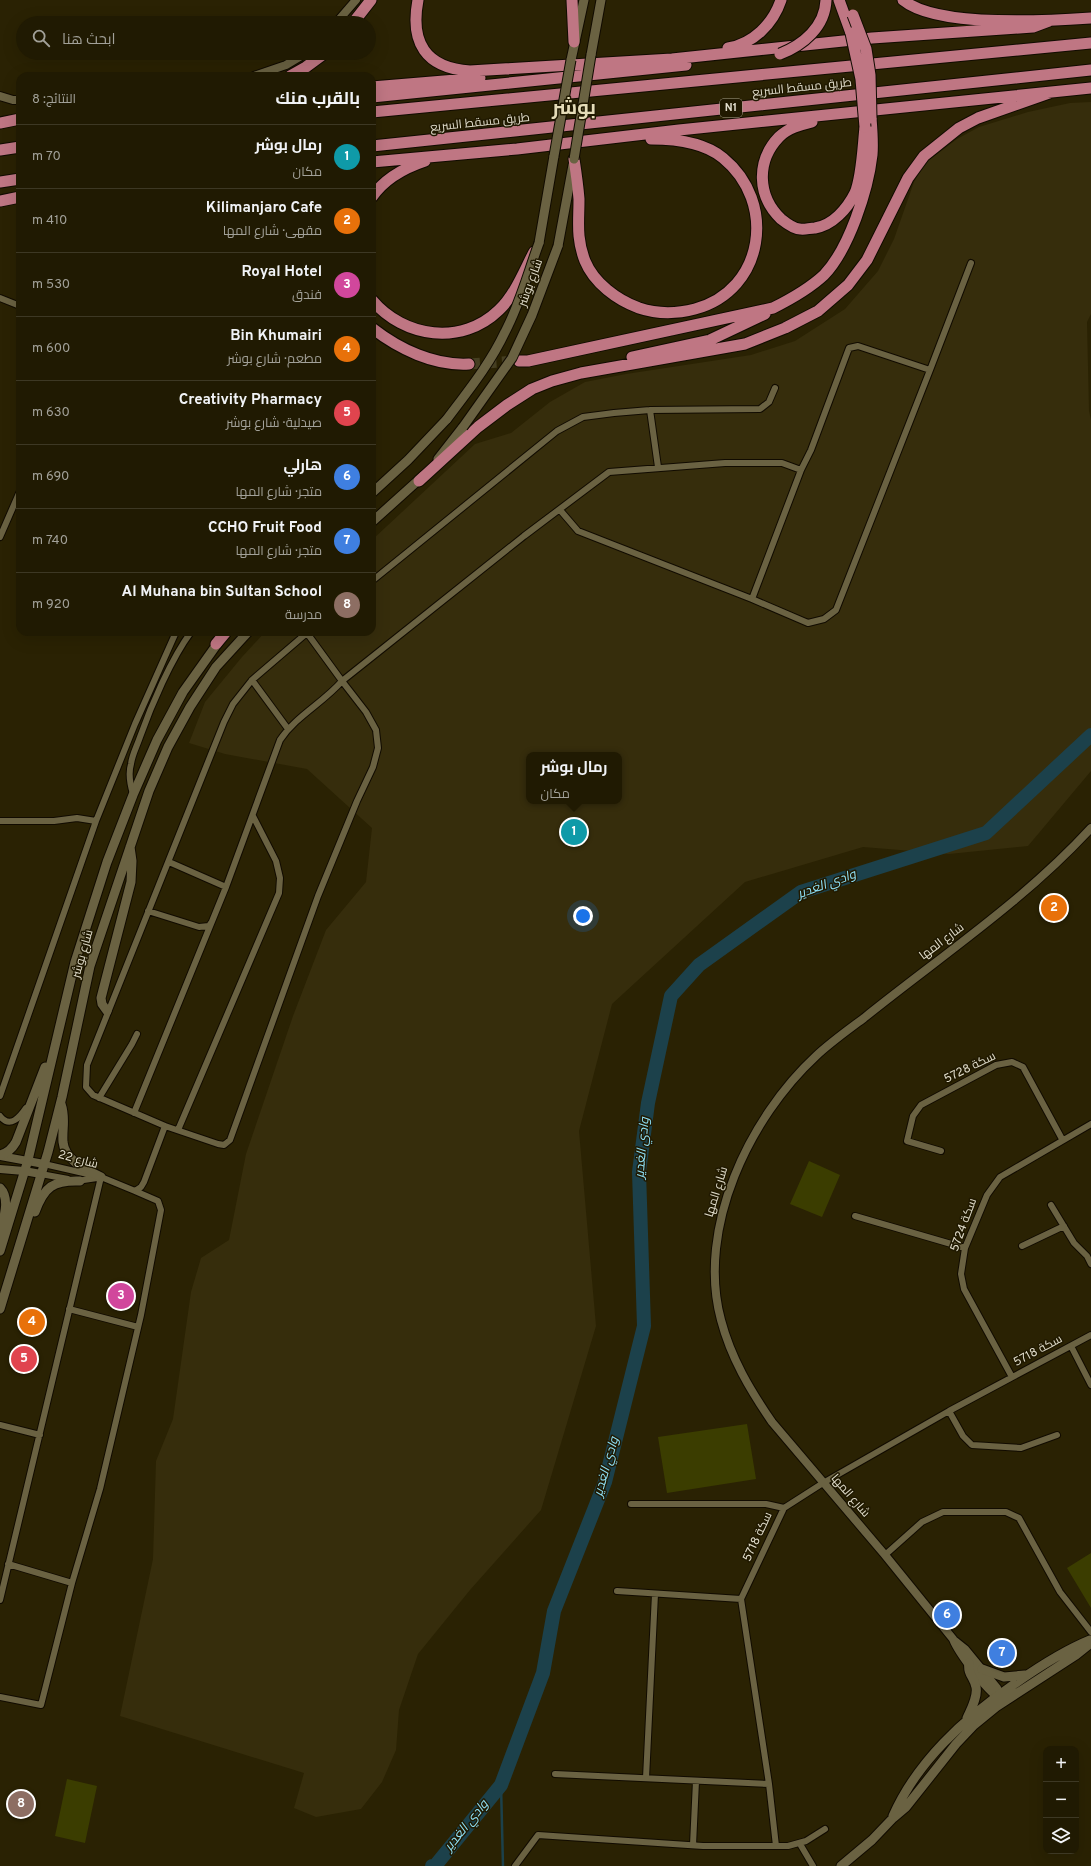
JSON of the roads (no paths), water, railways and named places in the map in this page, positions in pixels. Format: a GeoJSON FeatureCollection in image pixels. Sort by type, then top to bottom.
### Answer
{"type":"FeatureCollection","features":[{"type":"Feature","properties":{"kind":"highway"},"geometry":{"type":"LineString","coordinates":[[358,16],[371,0]]}},
{"type":"Feature","properties":{"kind":"highway"},"geometry":{"type":"LineString","coordinates":[[418,0],[415,20],[418,41],[428,54],[446,68],[470,71],[672,59],[872,38],[1033,27],[1049,21]]}},
{"type":"Feature","properties":{"kind":"highway"},"geometry":{"type":"LineString","coordinates":[[572,0],[574,42]]}},
{"type":"Feature","properties":{"kind":"highway"},"geometry":{"type":"LineString","coordinates":[[672,59],[733,47],[749,41],[762,31],[774,16],[781,0]]}},
{"type":"Feature","properties":{"kind":"highway"},"geometry":{"type":"LineString","coordinates":[[376,97],[780,54],[792,49],[813,33],[821,20],[826,0]]}},
{"type":"Feature","properties":{"kind":"highway"},"geometry":{"type":"LineString","coordinates":[[507,405],[515,395],[550,377],[710,340],[763,316],[773,308],[804,291],[824,274],[835,259],[853,227],[865,190],[872,154],[862,79],[851,33],[838,0]]}},
{"type":"Feature","properties":{"kind":"highway"},"geometry":{"type":"LineString","coordinates":[[846,0],[866,49],[870,74],[868,122],[855,193],[837,217],[830,223],[821,226],[798,229],[785,222],[775,212],[763,192],[762,184],[765,164],[769,151],[776,141],[788,130],[799,125],[851,112]]}},
{"type":"Feature","properties":{"kind":"highway"},"geometry":{"type":"LineString","coordinates":[[896,0],[905,2],[937,15],[960,19],[1049,21],[1091,18]]}},
{"type":"Feature","properties":{"kind":"highway","name":"طريق مسقط السريع"},"geometry":{"type":"LineString","coordinates":[[376,112],[631,86],[858,67],[1091,43]]}},
{"type":"Feature","properties":{"kind":"highway"},"geometry":{"type":"LineString","coordinates":[[297,72],[316,60]]}},
{"type":"Feature","properties":{"kind":"highway"},"geometry":{"type":"LineString","coordinates":[[376,87],[504,76],[540,68]]}},
{"type":"Feature","properties":{"kind":"highway","name":"طريق مسقط السريع"},"geometry":{"type":"LineString","coordinates":[[376,146],[1091,70]]}},
{"type":"Feature","properties":{"kind":"highway"},"geometry":{"type":"LineString","coordinates":[[376,192],[382,185],[404,169],[424,162],[600,139],[1091,88]]}},
{"type":"Feature","properties":{"kind":"highway"},"geometry":{"type":"LineString","coordinates":[[419,481],[478,428],[507,405],[532,389],[560,378],[581,373],[745,344],[785,328],[818,311],[848,285],[867,260],[908,178],[924,156],[959,128],[978,118],[1049,92]]}},
{"type":"Feature","properties":{"kind":"highway"},"geometry":{"type":"LineString","coordinates":[[0,123],[16,120]]}},
{"type":"Feature","properties":{"kind":"highway"},"geometry":{"type":"LineString","coordinates":[[574,160],[579,199],[577,222],[580,244],[586,262],[597,280],[606,289],[638,308],[650,312],[674,313],[686,311],[711,303],[734,287],[751,260],[756,247],[758,219],[754,203],[742,178],[730,165],[715,153],[700,146],[683,141],[660,139],[600,139]]}},
{"type":"Feature","properties":{"kind":"highway"},"geometry":{"type":"LineString","coordinates":[[0,150],[16,148]]}},
{"type":"Feature","properties":{"kind":"highway"},"geometry":{"type":"LineString","coordinates":[[376,162],[517,149]]}},
{"type":"Feature","properties":{"kind":"highway"},"geometry":{"type":"LineString","coordinates":[[0,182],[16,180]]}},
{"type":"Feature","properties":{"kind":"highway"},"geometry":{"type":"LineString","coordinates":[[0,201],[16,198]]}},
{"type":"Feature","properties":{"kind":"highway"},"geometry":{"type":"LineString","coordinates":[[376,304],[384,313],[404,326],[421,332],[448,334],[460,332],[486,320],[500,310],[511,295],[539,243]]}},
{"type":"Feature","properties":{"kind":"highway"},"geometry":{"type":"LineString","coordinates":[[519,361],[528,361],[773,308]]}},
{"type":"Feature","properties":{"kind":"highway"},"geometry":{"type":"LineString","coordinates":[[376,331],[393,343],[437,361],[455,365],[469,364]]}},
{"type":"Feature","properties":{"kind":"highway"},"geometry":{"type":"LineString","coordinates":[[216,644],[223,636]]}},
{"type":"Feature","properties":{"kind":"main road","name":"شارع بوشر"},"geometry":{"type":"LineString","coordinates":[[376,489],[408,460],[447,419],[481,373],[505,332],[516,309],[539,243],[570,60],[584,0]]}},
{"type":"Feature","properties":{"kind":"main road","name":"شارع بوشر"},"geometry":{"type":"LineString","coordinates":[[376,519],[419,481],[464,427],[512,358],[532,315],[558,246],[601,0]]}},
{"type":"Feature","properties":{"kind":"main road","name":"شارع بوشر"},"geometry":{"type":"LineString","coordinates":[[0,1309],[44,1164],[62,1097],[90,966],[149,791],[175,733],[190,707],[216,667],[244,636]]}},
{"type":"Feature","properties":{"kind":"main road","name":"شارع بوشر"},"geometry":{"type":"LineString","coordinates":[[0,1252],[28,1160],[80,947],[106,862],[157,740],[183,692],[216,644]]}},
{"type":"Feature","properties":{"kind":"main road"},"geometry":{"type":"LineString","coordinates":[[108,1011],[102,1004],[101,998],[131,882],[132,861],[130,846]]}},
{"type":"Feature","properties":{"kind":"main road"},"geometry":{"type":"LineString","coordinates":[[0,1155],[12,1149],[58,1034]]}},
{"type":"Feature","properties":{"kind":"main road"},"geometry":{"type":"LineString","coordinates":[[62,1097],[61,1104],[64,1116],[63,1142],[66,1151],[70,1158],[77,1164],[101,1178]]}},
{"type":"Feature","properties":{"kind":"main road"},"geometry":{"type":"LineString","coordinates":[[23,1232],[31,1224],[42,1195],[47,1189],[54,1184],[65,1181],[80,1181]]}},
{"type":"Feature","properties":{"kind":"main road"},"geometry":{"type":"LineString","coordinates":[[0,1188],[3,1191],[6,1202],[0,1233]]}},
{"type":"Feature","properties":{"kind":"main road"},"geometry":{"type":"LineString","coordinates":[[841,1866],[872,1840],[910,1802],[963,1736],[1000,1699],[1027,1675],[1067,1651],[1091,1641]]}},
{"type":"Feature","properties":{"kind":"main road"},"geometry":{"type":"LineString","coordinates":[[893,1818],[905,1793],[917,1775],[943,1744],[966,1721],[1000,1699],[1076,1655],[1091,1641]]}},
{"type":"Feature","properties":{"kind":"main road"},"geometry":{"type":"LineString","coordinates":[[966,1721],[976,1692],[975,1683],[968,1671],[968,1663]]}},
{"type":"Feature","properties":{"kind":"main road"},"geometry":{"type":"LineString","coordinates":[[982,1669],[1004,1677],[1027,1675]]}},
{"type":"Feature","properties":{"kind":"street"},"geometry":{"type":"LineString","coordinates":[[342,16],[356,0]]}},
{"type":"Feature","properties":{"kind":"street"},"geometry":{"type":"LineString","coordinates":[[266,72],[286,65],[294,60]]}},
{"type":"Feature","properties":{"kind":"street"},"geometry":{"type":"LineString","coordinates":[[0,96],[16,100]]}},
{"type":"Feature","properties":{"kind":"street"},"geometry":{"type":"LineString","coordinates":[[560,510],[578,531],[752,599],[808,623],[824,619],[836,610],[971,263]]}},
{"type":"Feature","properties":{"kind":"street"},"geometry":{"type":"LineString","coordinates":[[0,298],[16,304]]}},
{"type":"Feature","properties":{"kind":"street"},"geometry":{"type":"LineString","coordinates":[[752,599],[801,470],[811,450],[849,348],[858,346],[930,370]]}},
{"type":"Feature","properties":{"kind":"street"},"geometry":{"type":"LineString","coordinates":[[376,577],[557,431],[583,417],[650,410],[760,409],[769,402],[775,388]]}},
{"type":"Feature","properties":{"kind":"street"},"geometry":{"type":"LineString","coordinates":[[650,410],[658,467]]}},
{"type":"Feature","properties":{"kind":"street"},"geometry":{"type":"LineString","coordinates":[[134,1113],[214,918],[280,740],[288,729],[329,696],[342,681],[609,472],[725,463],[782,463],[801,470]]}},
{"type":"Feature","properties":{"kind":"street"},"geometry":{"type":"LineString","coordinates":[[0,537],[16,500]]}},
{"type":"Feature","properties":{"kind":"street"},"geometry":{"type":"LineString","coordinates":[[0,1096],[96,821],[135,724],[174,636]]}},
{"type":"Feature","properties":{"kind":"street"},"geometry":{"type":"LineString","coordinates":[[133,795],[130,782],[130,764],[158,694],[188,636]]}},
{"type":"Feature","properties":{"kind":"street"},"geometry":{"type":"LineString","coordinates":[[302,636],[252,680],[233,704],[216,739],[169,862],[87,1065],[86,1087],[93,1095],[165,1126],[224,1145],[230,1140],[318,896],[357,801],[373,767],[378,748],[376,730],[366,712],[310,636]]}},
{"type":"Feature","properties":{"kind":"street"},"geometry":{"type":"LineString","coordinates":[[252,680],[288,729]]}},
{"type":"Feature","properties":{"kind":"street"},"geometry":{"type":"LineString","coordinates":[[178,1130],[279,894],[280,878],[276,861],[253,816]]}},
{"type":"Feature","properties":{"kind":"street"},"geometry":{"type":"LineString","coordinates":[[0,821],[54,821],[77,818],[96,821]]}},
{"type":"Feature","properties":{"kind":"street","name":"شارع المها"},"geometry":{"type":"LineString","coordinates":[[1000,1699],[992,1694],[968,1663],[953,1639],[885,1555],[772,1422],[756,1399],[735,1361],[720,1318],[715,1273],[716,1252],[723,1207],[736,1171],[753,1136],[771,1108],[793,1081],[816,1056],[882,1003],[1014,902],[1091,828]]}},
{"type":"Feature","properties":{"kind":"street"},"geometry":{"type":"LineString","coordinates":[[169,862],[226,887]]}},
{"type":"Feature","properties":{"kind":"street"},"geometry":{"type":"LineString","coordinates":[[148,911],[199,927],[209,926],[214,918]]}},
{"type":"Feature","properties":{"kind":"street"},"geometry":{"type":"LineString","coordinates":[[99,1098],[137,1034]]}},
{"type":"Feature","properties":{"kind":"street","name":"سكة 5728"},"geometry":{"type":"LineString","coordinates":[[941,1151],[907,1141],[913,1116],[921,1105],[996,1065],[1012,1062],[1023,1067],[1062,1139]]}},
{"type":"Feature","properties":{"kind":"street"},"geometry":{"type":"LineString","coordinates":[[0,1116],[3,1120],[11,1122],[18,1119],[34,1097]]}},
{"type":"Feature","properties":{"kind":"street","name":"سكة 5724"},"geometry":{"type":"LineString","coordinates":[[1012,1377],[964,1289],[961,1274],[965,1248],[986,1195],[1000,1177],[1062,1139],[1091,1124]]}},
{"type":"Feature","properties":{"kind":"street"},"geometry":{"type":"LineString","coordinates":[[135,1191],[141,1187],[144,1182],[165,1126]]}},
{"type":"Feature","properties":{"kind":"street","name":"شارع 22"},"geometry":{"type":"LineString","coordinates":[[0,1155],[28,1160],[101,1178]]}},
{"type":"Feature","properties":{"kind":"street","name":"شارع 22"},"geometry":{"type":"LineString","coordinates":[[0,1169],[24,1171],[80,1181],[101,1178]]}},
{"type":"Feature","properties":{"kind":"street"},"geometry":{"type":"LineString","coordinates":[[0,1600],[101,1178],[158,1201],[162,1210],[138,1327],[100,1489],[72,1582],[41,1705],[0,1697]]}},
{"type":"Feature","properties":{"kind":"street"},"geometry":{"type":"LineString","coordinates":[[1051,1205],[1074,1243],[1087,1256],[1091,1264]]}},
{"type":"Feature","properties":{"kind":"street"},"geometry":{"type":"LineString","coordinates":[[854,1216],[965,1248]]}},
{"type":"Feature","properties":{"kind":"street"},"geometry":{"type":"LineString","coordinates":[[1022,1246],[1064,1226]]}},
{"type":"Feature","properties":{"kind":"street"},"geometry":{"type":"LineString","coordinates":[[69,1309],[138,1327]]}},
{"type":"Feature","properties":{"kind":"street","name":"سكة 5718"},"geometry":{"type":"LineString","coordinates":[[741,1599],[784,1508],[823,1483],[1012,1377],[1091,1335]]}},
{"type":"Feature","properties":{"kind":"street"},"geometry":{"type":"LineString","coordinates":[[1070,1346],[1091,1385]]}},
{"type":"Feature","properties":{"kind":"street"},"geometry":{"type":"LineString","coordinates":[[949,1412],[963,1436],[972,1446],[1021,1448],[1057,1434]]}},
{"type":"Feature","properties":{"kind":"street"},"geometry":{"type":"LineString","coordinates":[[0,1424],[40,1434]]}},
{"type":"Feature","properties":{"kind":"street"},"geometry":{"type":"LineString","coordinates":[[631,1504],[766,1504],[784,1508]]}},
{"type":"Feature","properties":{"kind":"street"},"geometry":{"type":"LineString","coordinates":[[885,1555],[922,1522],[943,1512],[1006,1512],[1019,1518],[1060,1592],[1091,1632]]}},
{"type":"Feature","properties":{"kind":"street"},"geometry":{"type":"LineString","coordinates":[[8,1564],[72,1582]]}},
{"type":"Feature","properties":{"kind":"street"},"geometry":{"type":"LineString","coordinates":[[617,1591],[741,1599],[769,1784],[776,1846]]}},
{"type":"Feature","properties":{"kind":"street"},"geometry":{"type":"LineString","coordinates":[[646,1778],[655,1594]]}},
{"type":"Feature","properties":{"kind":"street","name":"شارع المها"},"geometry":{"type":"LineString","coordinates":[[953,1639],[966,1649],[997,1688],[1000,1699]]}},
{"type":"Feature","properties":{"kind":"street"},"geometry":{"type":"LineString","coordinates":[[555,1774],[769,1784]]}},
{"type":"Feature","properties":{"kind":"street"},"geometry":{"type":"LineString","coordinates":[[693,1845],[696,1781]]}},
{"type":"Feature","properties":{"kind":"street"},"geometry":{"type":"LineString","coordinates":[[515,1866],[538,1835],[693,1845],[776,1846],[800,1844],[825,1829]]}},
{"type":"Feature","properties":{"kind":"street"},"geometry":{"type":"LineString","coordinates":[[800,1844],[813,1866]]}},
{"type":"Feature","properties":{"kind":"waterway","name":"وادي الغدير"},"geometry":{"type":"LineString","coordinates":[[432,1866],[435,1866],[501,1785],[543,1673],[554,1611],[605,1482],[644,1326],[639,1172],[648,1103],[671,996],[699,965],[801,892],[986,833],[1091,735]]}},
{"type":"Feature","properties":{"kind":"waterway","name":"وادي الغدير"},"geometry":{"type":"LineString","coordinates":[[501,1785],[503,1866]]}},
{"type":"Feature","properties":{"kind":"tunnel"},"geometry":{"type":"LineString","coordinates":[[469,364],[518,361]]}},
{"type":"Feature","properties":{"kind":"place","name":"رمال بوشر"},"geometry":{"type":"Point","coordinates":[574,832]}},
{"type":"Feature","properties":{"kind":"place","name":"Kilimanjaro Cafe"},"geometry":{"type":"Point","coordinates":[1054,908]}},
{"type":"Feature","properties":{"kind":"place","name":"Royal Hotel"},"geometry":{"type":"Point","coordinates":[121,1296]}},
{"type":"Feature","properties":{"kind":"place","name":"Bin Khumairi"},"geometry":{"type":"Point","coordinates":[32,1322]}},
{"type":"Feature","properties":{"kind":"place","name":"Creativity Pharmacy"},"geometry":{"type":"Point","coordinates":[24,1359]}},
{"type":"Feature","properties":{"kind":"place","name":"هارلي"},"geometry":{"type":"Point","coordinates":[947,1615]}},
{"type":"Feature","properties":{"kind":"place","name":"CCHO Fruit Food"},"geometry":{"type":"Point","coordinates":[1002,1653]}},
{"type":"Feature","properties":{"kind":"place","name":"Al Muhana bin Sultan School"},"geometry":{"type":"Point","coordinates":[21,1804]}},
{"type":"Feature","properties":{"kind":"district","name":"بوشر"},"geometry":{"type":"Point","coordinates":[574,109]}}]}
